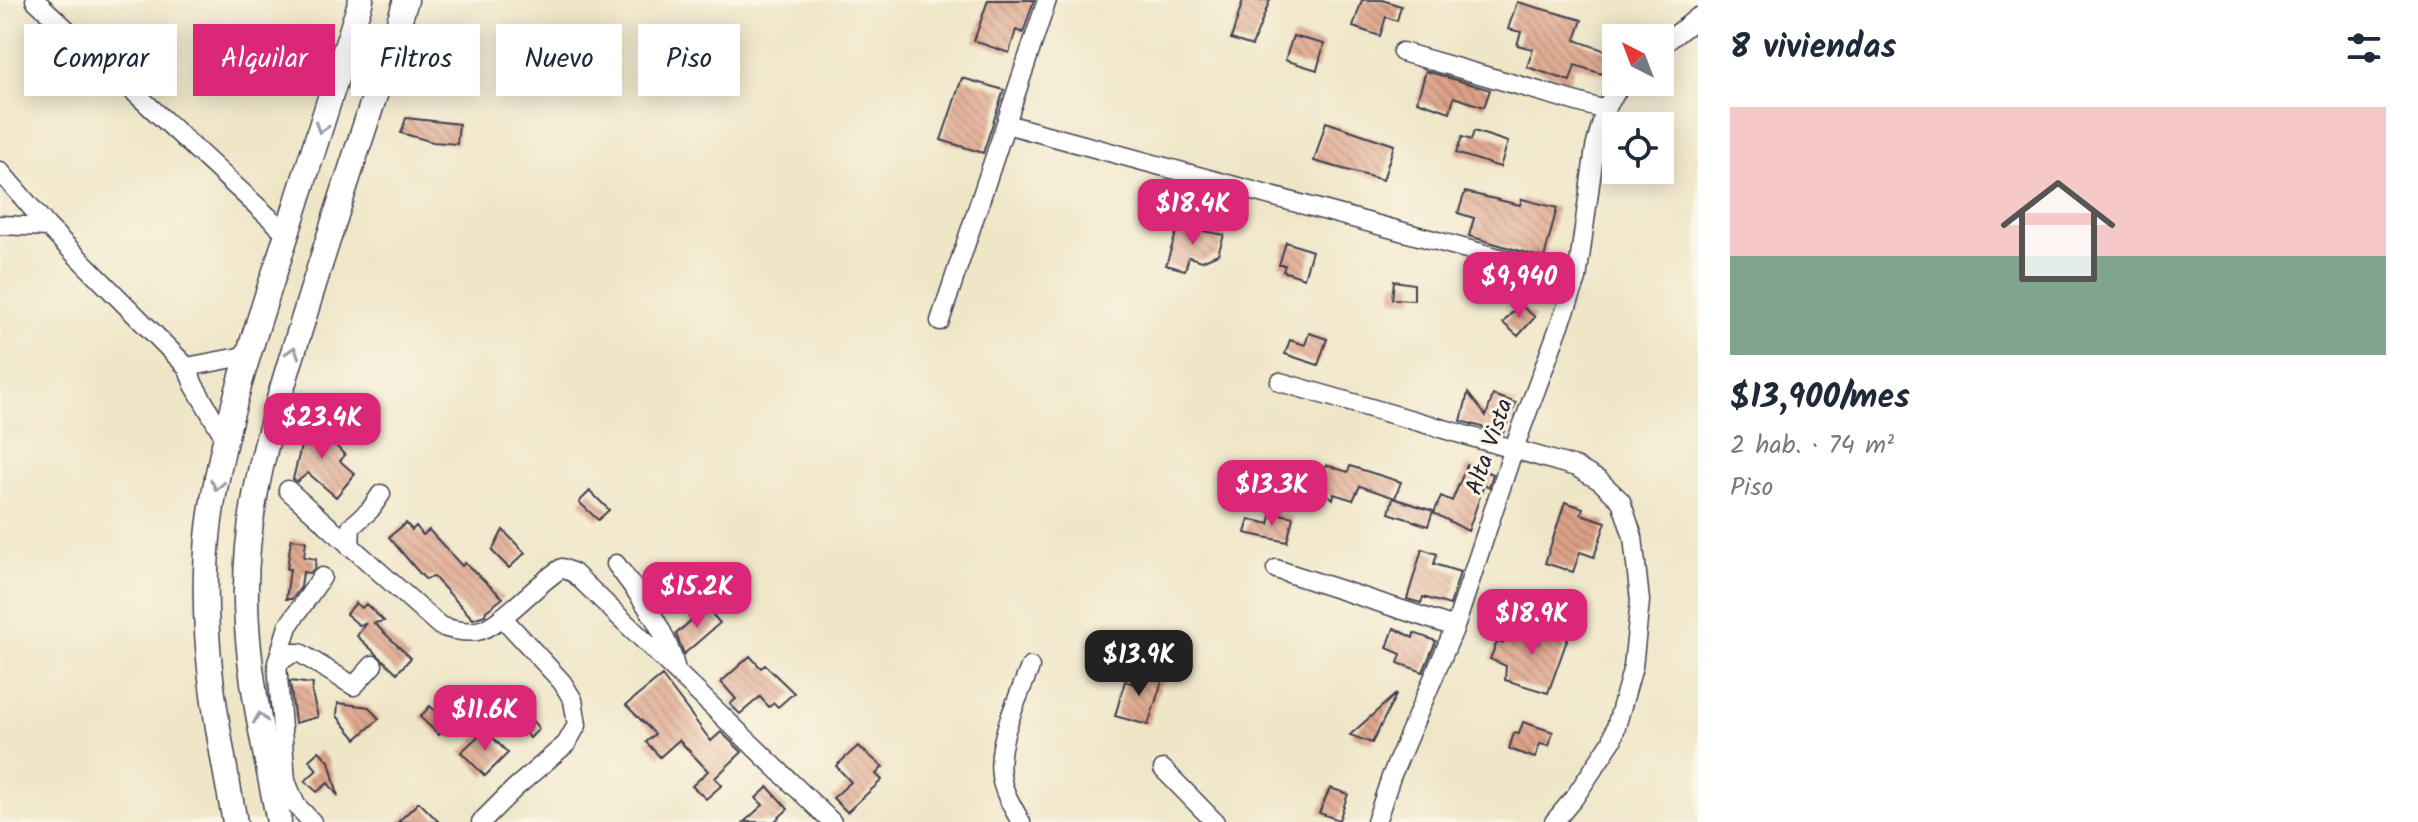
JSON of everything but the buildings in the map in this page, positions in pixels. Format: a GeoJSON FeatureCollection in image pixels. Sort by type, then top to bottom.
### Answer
{"type":"FeatureCollection","features":[{"type":"Feature","properties":{"kind":"main road"},"geometry":{"type":"LineString","coordinates":[[235,822],[207,653],[209,528],[226,440],[250,350],[361,0]]}},
{"type":"Feature","properties":{"kind":"main road"},"geometry":{"type":"LineString","coordinates":[[279,822],[251,656],[246,601],[255,496],[263,448],[406,0]]}},
{"type":"Feature","properties":{"kind":"street"},"geometry":{"type":"LineString","coordinates":[[35,0],[287,234]]}},
{"type":"Feature","properties":{"kind":"street"},"geometry":{"type":"LineString","coordinates":[[940,321],[1047,0]]}},
{"type":"Feature","properties":{"kind":"street"},"geometry":{"type":"LineString","coordinates":[[1674,36],[1698,17]]}},
{"type":"Feature","properties":{"kind":"street"},"geometry":{"type":"LineString","coordinates":[[1402,52],[1605,110]]}},
{"type":"Feature","properties":{"kind":"street","name":"Alta Vista"},"geometry":{"type":"LineString","coordinates":[[1376,822],[1391,777],[1455,627],[1513,451],[1577,279],[1595,148],[1605,110],[1614,96]]}},
{"type":"Feature","properties":{"kind":"street"},"geometry":{"type":"LineString","coordinates":[[1006,124],[1577,279]]}},
{"type":"Feature","properties":{"kind":"street"},"geometry":{"type":"LineString","coordinates":[[0,171],[48,227],[187,367],[226,440]]}},
{"type":"Feature","properties":{"kind":"street"},"geometry":{"type":"LineString","coordinates":[[0,225],[48,227]]}},
{"type":"Feature","properties":{"kind":"street"},"geometry":{"type":"LineString","coordinates":[[187,367],[239,357],[250,350]]}},
{"type":"Feature","properties":{"kind":"street"},"geometry":{"type":"LineString","coordinates":[[1280,382],[1576,467],[1600,481],[1621,501],[1633,537],[1640,601],[1633,667],[1612,741],[1554,822]]}},
{"type":"Feature","properties":{"kind":"street"},"geometry":{"type":"LineString","coordinates":[[288,490],[440,626],[456,631],[480,631],[502,617],[552,574],[562,568],[574,573],[832,822]]}},
{"type":"Feature","properties":{"kind":"street"},"geometry":{"type":"LineString","coordinates":[[350,547],[351,527],[370,510],[381,494]]}},
{"type":"Feature","properties":{"kind":"street"},"geometry":{"type":"LineString","coordinates":[[616,564],[670,643],[677,672]]}},
{"type":"Feature","properties":{"kind":"street"},"geometry":{"type":"LineString","coordinates":[[1276,569],[1455,627]]}},
{"type":"Feature","properties":{"kind":"street"},"geometry":{"type":"LineString","coordinates":[[312,822],[296,805],[286,781],[277,663],[288,626],[322,577]]}},
{"type":"Feature","properties":{"kind":"street"},"geometry":{"type":"LineString","coordinates":[[481,822],[566,744],[577,725],[573,700],[562,682],[502,617]]}},
{"type":"Feature","properties":{"kind":"street"},"geometry":{"type":"LineString","coordinates":[[277,663],[293,653],[300,653],[354,686],[373,665]]}},
{"type":"Feature","properties":{"kind":"street"},"geometry":{"type":"LineString","coordinates":[[1021,822],[1001,778],[1000,758],[1030,667]]}},
{"type":"Feature","properties":{"kind":"street"},"geometry":{"type":"LineString","coordinates":[[1163,769],[1215,822]]}}]}
